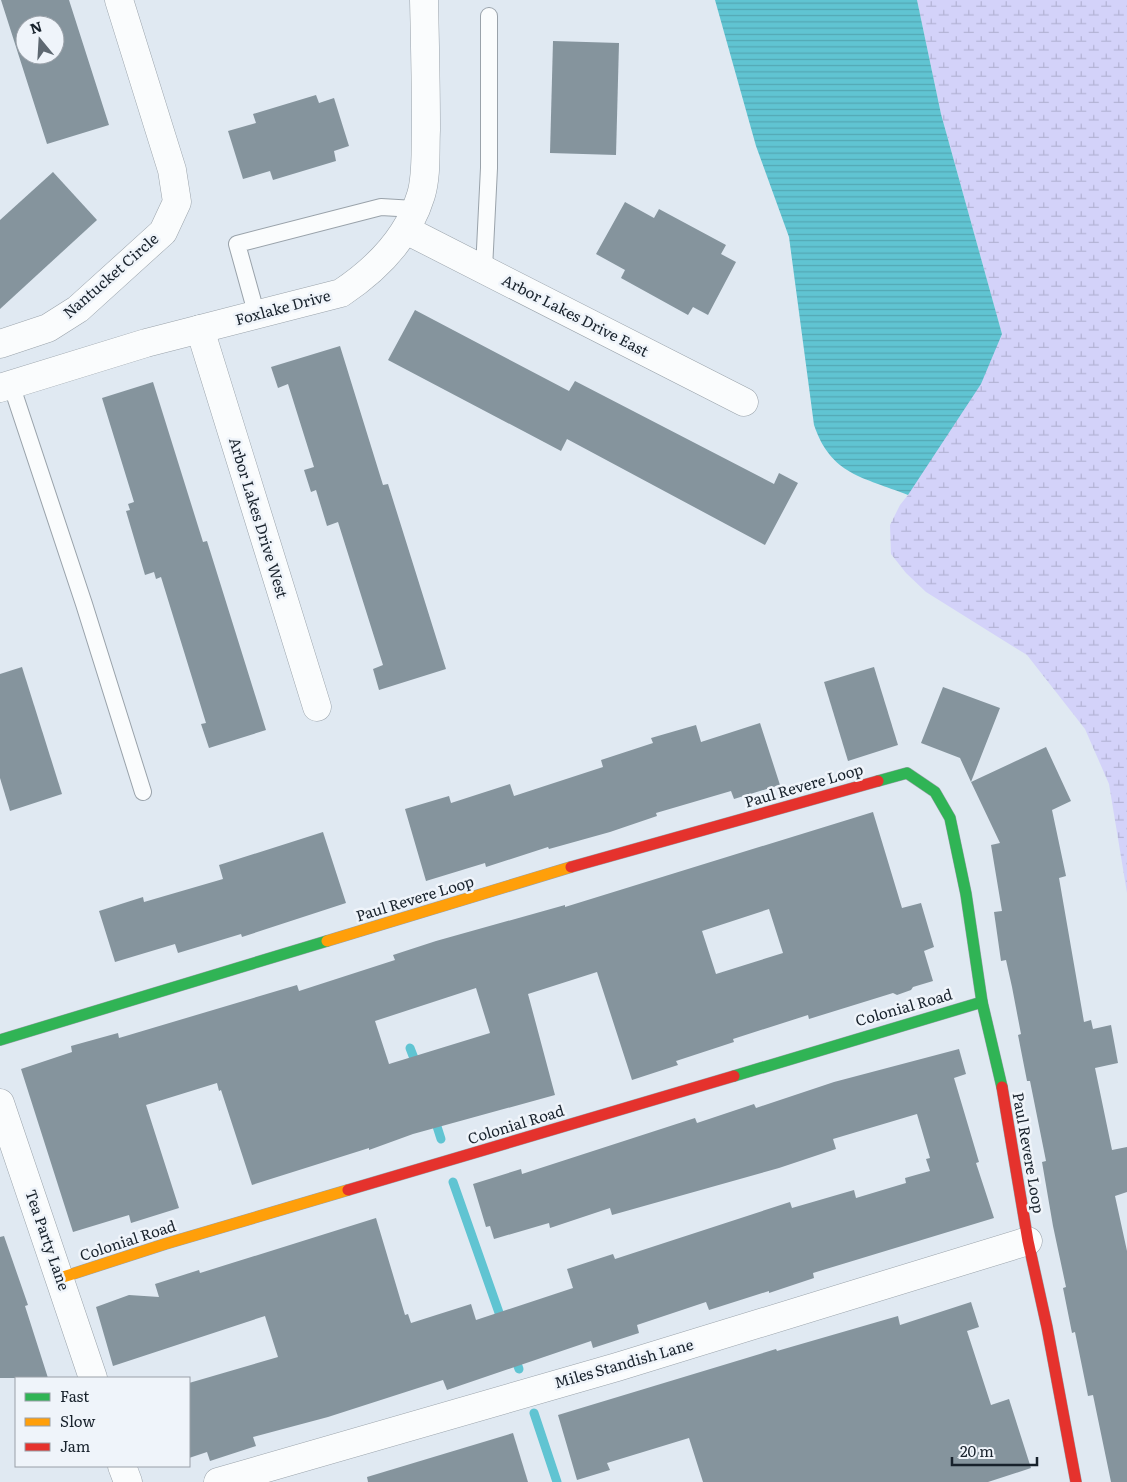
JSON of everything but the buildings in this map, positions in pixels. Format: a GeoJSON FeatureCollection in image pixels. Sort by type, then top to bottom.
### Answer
{"type":"FeatureCollection","features":[{"type":"Feature","properties":{"kind":"street","name":"Nantucket Circle"},"geometry":{"type":"LineString","coordinates":[[0,344],[48,328],[78,309],[163,232],[177,202],[172,170],[119,0]]}},
{"type":"Feature","properties":{"kind":"street","name":"Foxlake Drive"},"geometry":{"type":"LineString","coordinates":[[5,386],[146,343],[341,293],[366,276],[388,254],[410,220],[421,194],[425,155],[424,0]]}},
{"type":"Feature","properties":{"kind":"street","name":"Arbor Lakes Drive East"},"geometry":{"type":"LineString","coordinates":[[410,220],[484,270],[744,402]]}},
{"type":"Feature","properties":{"kind":"street","name":"Arbor Lakes Drive West"},"geometry":{"type":"LineString","coordinates":[[200,330],[317,707]]}},
{"type":"Feature","properties":{"kind":"street","name":"Paul Revere Loop"},"geometry":{"type":"LineString","coordinates":[[0,1040],[589,862],[907,773],[935,792],[950,818],[966,894],[982,1002],[1008,1113],[1028,1241],[1048,1327],[1076,1482]]}},
{"type":"Feature","properties":{"kind":"street","name":"Colonial Road"},"geometry":{"type":"LineString","coordinates":[[60,1278],[165,1244],[982,1002]]}},
{"type":"Feature","properties":{"kind":"street","name":"Tea Party Lane"},"geometry":{"type":"LineString","coordinates":[[0,1103],[93,1377]]}},
{"type":"Feature","properties":{"kind":"street","name":"Miles Standish Lane"},"geometry":{"type":"LineString","coordinates":[[218,1482],[617,1367],[1028,1241]]}},
{"type":"Feature","properties":{"kind":"street"},"geometry":{"type":"LineString","coordinates":[[122,1467],[128,1482]]}},
{"type":"Feature","properties":{"kind":"lane"},"geometry":{"type":"LineString","coordinates":[[484,270],[489,168],[489,16]]}},
{"type":"Feature","properties":{"kind":"lane"},"geometry":{"type":"LineString","coordinates":[[257,316],[237,244],[381,206],[410,220]]}},
{"type":"Feature","properties":{"kind":"lane"},"geometry":{"type":"LineString","coordinates":[[5,386],[84,604],[143,792]]}},
{"type":"Feature","properties":{"kind":"green space"},"geometry":{"type":"Polygon","coordinates":[[[917,0],[1127,0],[1127,893],[1109,784],[1085,729],[1027,655],[926,592],[906,573],[891,554],[890,525],[900,505],[908,495],[1002,334],[941,114],[917,0]]]}},
{"type":"Feature","properties":{"kind":"shaded area"},"geometry":{"type":"Polygon","coordinates":[[[715,0],[917,0],[941,114],[1002,334],[981,384],[908,495],[863,478],[839,464],[821,442],[814,425],[789,237],[756,146],[715,0]]]}},
{"type":"Feature","properties":{"kind":"waterway"},"geometry":{"type":"LineString","coordinates":[[410,1048],[417,1066]]}},
{"type":"Feature","properties":{"kind":"waterway"},"geometry":{"type":"LineString","coordinates":[[434,1117],[441,1139]]}},
{"type":"Feature","properties":{"kind":"waterway"},"geometry":{"type":"LineString","coordinates":[[453,1182],[503,1324]]}},
{"type":"Feature","properties":{"kind":"waterway"},"geometry":{"type":"LineString","coordinates":[[514,1355],[519,1369]]}},
{"type":"Feature","properties":{"kind":"waterway"},"geometry":{"type":"LineString","coordinates":[[534,1413],[557,1482]]}},
{"type":"Feature","properties":{"kind":"traffic: fast"},"geometry":{"type":"LineString","coordinates":[[878,781],[907,773],[935,792],[950,818],[966,894],[982,1002],[1002,1087]]}},
{"type":"Feature","properties":{"kind":"traffic: fast"},"geometry":{"type":"LineString","coordinates":[[0,1040],[327,941]]}},
{"type":"Feature","properties":{"kind":"traffic: fast"},"geometry":{"type":"LineString","coordinates":[[734,1076],[982,1002]]}},
{"type":"Feature","properties":{"kind":"traffic: slow"},"geometry":{"type":"LineString","coordinates":[[327,941],[571,867]]}},
{"type":"Feature","properties":{"kind":"traffic: slow"},"geometry":{"type":"LineString","coordinates":[[60,1278],[165,1244],[348,1190]]}},
{"type":"Feature","properties":{"kind":"traffic: jam"},"geometry":{"type":"LineString","coordinates":[[571,867],[878,781]]}},
{"type":"Feature","properties":{"kind":"traffic: jam"},"geometry":{"type":"LineString","coordinates":[[348,1190],[734,1076]]}},
{"type":"Feature","properties":{"kind":"traffic: jam"},"geometry":{"type":"LineString","coordinates":[[1002,1087],[1028,1241],[1047,1327],[1076,1482]]}}]}
